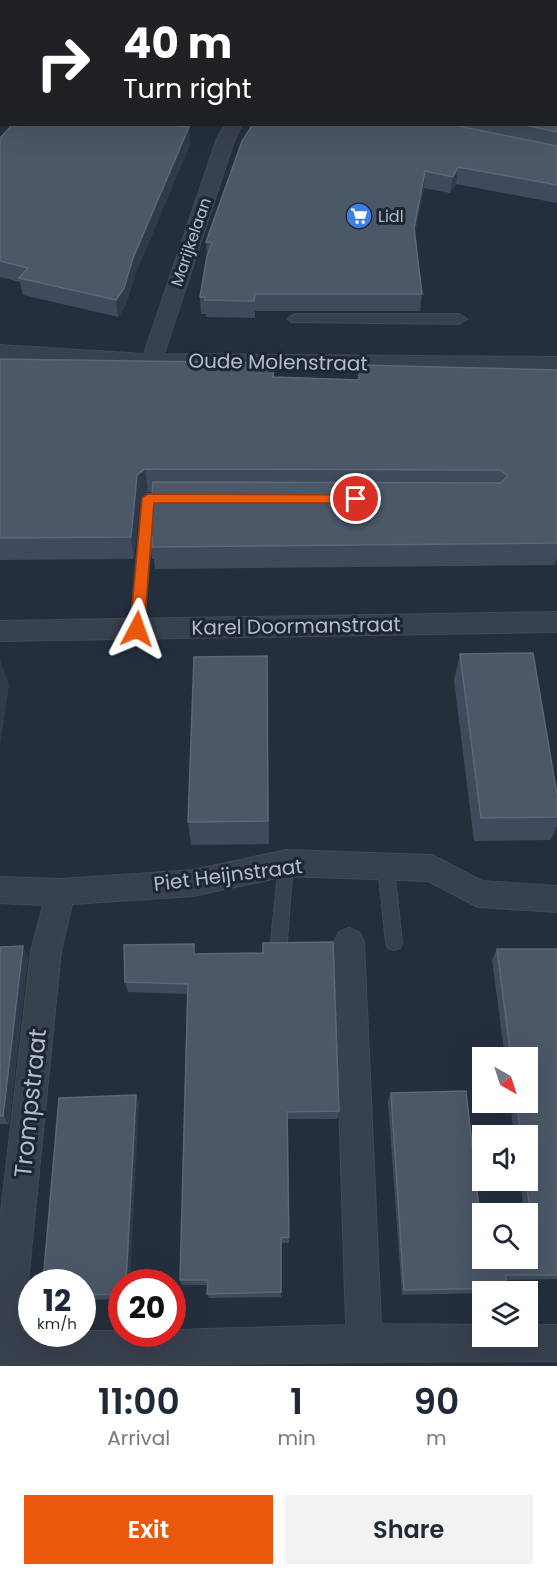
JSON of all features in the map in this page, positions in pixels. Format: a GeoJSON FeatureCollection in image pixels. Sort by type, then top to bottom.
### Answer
{"type":"FeatureCollection","features":[{"type":"Feature","properties":{"kind":"street","name":"Marijkelaan"},"geometry":{"type":"LineString","coordinates":[[152,361],[225,141],[233,126]]}},
{"type":"Feature","properties":{"kind":"street"},"geometry":{"type":"LineString","coordinates":[[296,320],[459,319]]}},
{"type":"Feature","properties":{"kind":"street","name":"Oude Molenstraat"},"geometry":{"type":"LineString","coordinates":[[0,352],[152,361],[557,364]]}},
{"type":"Feature","properties":{"kind":"street","name":"Karel Doormanstraat"},"geometry":{"type":"LineString","coordinates":[[0,631],[557,622]]}},
{"type":"Feature","properties":{"kind":"street","name":"Piet Heijnstraat"},"geometry":{"type":"LineString","coordinates":[[0,890],[61,892],[193,883],[286,864],[432,868],[478,894],[557,899]]}},
{"type":"Feature","properties":{"kind":"street","name":"Trompstraat"},"geometry":{"type":"LineString","coordinates":[[61,892],[46,951],[2,1350],[280,1347],[364,1342],[557,1343]]}},
{"type":"Feature","properties":{"kind":"street"},"geometry":{"type":"LineString","coordinates":[[349,942],[364,1342]]}},
{"type":"Feature","properties":{"kind":"lane"},"geometry":{"type":"LineString","coordinates":[[137,629],[148,498],[184,498]]}},
{"type":"Feature","properties":{"kind":"lane"},"geometry":{"type":"LineString","coordinates":[[279,942],[286,864]]}},
{"type":"Feature","properties":{"kind":"lane"},"geometry":{"type":"LineString","coordinates":[[386,867],[394,943]]}},
{"type":"Feature","properties":{"kind":"building"},"geometry":{"type":"Polygon","coordinates":[[[11,126],[189,127],[133,258],[124,288],[116,300],[19,278],[28,268],[0,261],[0,138],[11,126]]]}},
{"type":"Feature","properties":{"kind":"building"},"geometry":{"type":"Polygon","coordinates":[[[252,126],[459,126],[557,146],[557,185],[458,167],[453,177],[425,171],[414,228],[422,294],[255,294],[254,301],[205,300],[205,297],[200,297],[207,256],[212,243],[206,242],[242,141],[252,126]]]}},
{"type":"Feature","properties":{"kind":"building"},"geometry":{"type":"Polygon","coordinates":[[[529,126],[557,126],[557,132],[529,126]]]}},
{"type":"Feature","properties":{"kind":"building"},"geometry":{"type":"Polygon","coordinates":[[[0,359],[274,363],[273,377],[359,380],[359,365],[557,370],[557,543],[152,547],[153,537],[149,537],[153,482],[500,483],[508,476],[500,470],[145,469],[137,475],[131,537],[0,538],[0,359]]]}},
{"type":"Feature","properties":{"kind":"building"},"geometry":{"type":"Polygon","coordinates":[[[533,653],[557,795],[557,817],[481,818],[460,654],[533,653]]]}},
{"type":"Feature","properties":{"kind":"building"},"geometry":{"type":"Polygon","coordinates":[[[267,656],[268,821],[188,822],[194,657],[267,656]]]}},
{"type":"Feature","properties":{"kind":"building"},"geometry":{"type":"Polygon","coordinates":[[[333,942],[339,1111],[287,1112],[289,1237],[281,1238],[281,1292],[207,1294],[208,1280],[186,1280],[186,1269],[180,1269],[188,984],[125,982],[124,945],[194,944],[194,954],[263,953],[263,943],[333,942]]]}},
{"type":"Feature","properties":{"kind":"building"},"geometry":{"type":"Polygon","coordinates":[[[23,946],[3,1116],[0,1116],[0,947],[23,946]]]}},
{"type":"Feature","properties":{"kind":"building"},"geometry":{"type":"Polygon","coordinates":[[[497,949],[557,949],[557,1275],[506,1275],[506,1281],[472,1281],[472,1289],[404,1290],[391,1093],[466,1091],[472,1145],[472,1191],[477,1191],[478,1203],[472,1203],[472,1269],[538,1269],[538,1203],[529,1203],[527,1191],[538,1191],[538,1125],[519,1125],[518,1113],[538,1113],[538,1047],[510,1047],[497,949]]]}},
{"type":"Feature","properties":{"kind":"building"},"geometry":{"type":"Polygon","coordinates":[[[136,1095],[127,1269],[108,1269],[108,1294],[96,1295],[96,1269],[44,1269],[59,1098],[136,1095]]]}},
{"type":"Feature","properties":{"kind":"place","name":"Lidl"},"geometry":{"type":"Point","coordinates":[359,216]}},
{"type":"Feature","properties":{"kind":"route"},"geometry":{"type":"LineString","coordinates":[[137,629],[148,498],[356,499]]}}]}
